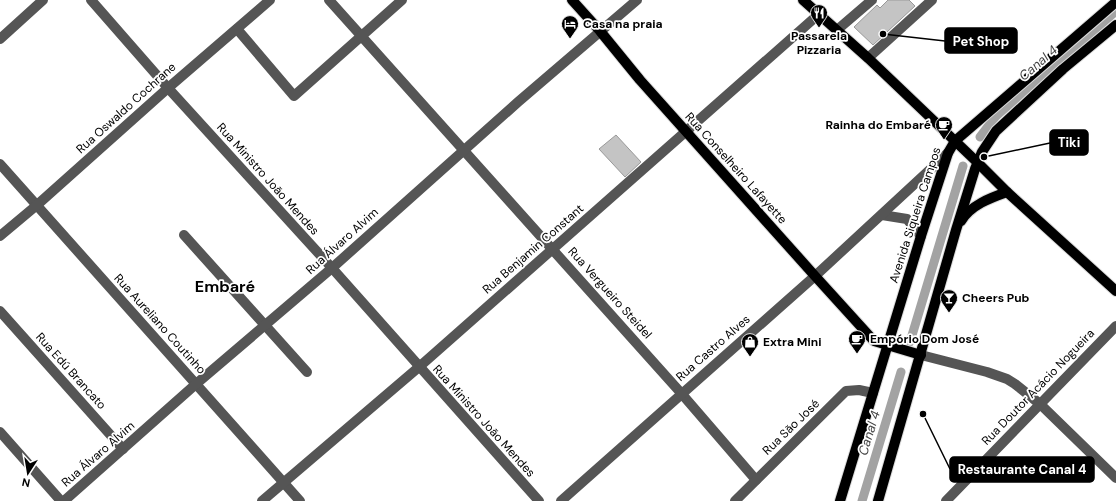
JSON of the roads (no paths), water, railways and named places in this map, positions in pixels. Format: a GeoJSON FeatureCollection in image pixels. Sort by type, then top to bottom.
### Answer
{"type":"FeatureCollection","features":[{"type":"Feature","properties":{"kind":"main road","name":"Rua Conselheiro Lafayette"},"geometry":{"type":"LineString","coordinates":[[572,0],[600,31],[640,80],[874,340],[917,354]]}},
{"type":"Feature","properties":{"kind":"main road"},"geometry":{"type":"LineString","coordinates":[[803,0],[868,58],[1007,192],[1116,291]]}},
{"type":"Feature","properties":{"kind":"main road","name":"Avenida Siqueira Campos"},"geometry":{"type":"LineString","coordinates":[[840,501],[873,394],[891,346],[921,236],[948,153],[955,141],[1116,2]]}},
{"type":"Feature","properties":{"kind":"main road"},"geometry":{"type":"LineString","coordinates":[[878,501],[917,354],[977,162],[985,145],[996,131],[1063,69],[1116,25]]}},
{"type":"Feature","properties":{"kind":"main road"},"geometry":{"type":"LineString","coordinates":[[956,230],[964,216],[970,210],[1007,192]]}},
{"type":"Feature","properties":{"kind":"street"},"geometry":{"type":"LineString","coordinates":[[0,39],[43,0]]}},
{"type":"Feature","properties":{"kind":"street","name":"Rua Ministro João Mendes"},"geometry":{"type":"LineString","coordinates":[[91,0],[168,88],[332,268],[418,367],[539,501]]}},
{"type":"Feature","properties":{"kind":"street","name":"Rua Oswaldo Cochrane"},"geometry":{"type":"LineString","coordinates":[[0,236],[270,0]]}},
{"type":"Feature","properties":{"kind":"street","name":"Rua Vergueiro Steidel"},"geometry":{"type":"LineString","coordinates":[[330,0],[682,393],[756,480]]}},
{"type":"Feature","properties":{"kind":"street"},"geometry":{"type":"LineString","coordinates":[[237,29],[294,96],[402,0]]}},
{"type":"Feature","properties":{"kind":"street","name":"Rua Álvaro Alvim"},"geometry":{"type":"LineString","coordinates":[[64,501],[196,384],[332,268],[463,150],[637,0]]}},
{"type":"Feature","properties":{"kind":"street"},"geometry":{"type":"LineString","coordinates":[[837,30],[872,0]]}},
{"type":"Feature","properties":{"kind":"street"},"geometry":{"type":"LineString","coordinates":[[868,58],[932,0]]}},
{"type":"Feature","properties":{"kind":"street","name":"Rua Benjamin Constant"},"geometry":{"type":"LineString","coordinates":[[262,501],[418,367],[819,14]]}},
{"type":"Feature","properties":{"kind":"street","name":"Rua Castro Alves"},"geometry":{"type":"LineString","coordinates":[[561,501],[815,276],[948,153]]}},
{"type":"Feature","properties":{"kind":"street","name":"Rua Aureliano Coutinho"},"geometry":{"type":"LineString","coordinates":[[0,164],[300,501]]}},
{"type":"Feature","properties":{"kind":"street"},"geometry":{"type":"LineString","coordinates":[[882,215],[907,219],[921,236]]}},
{"type":"Feature","properties":{"kind":"street"},"geometry":{"type":"LineString","coordinates":[[184,235],[307,372]]}},
{"type":"Feature","properties":{"kind":"street","name":"Rua Edú Brancato"},"geometry":{"type":"LineString","coordinates":[[0,311],[123,449]]}},
{"type":"Feature","properties":{"kind":"street","name":"Rua Doutor Acácio Nogueira"},"geometry":{"type":"LineString","coordinates":[[946,501],[1116,326]]}},
{"type":"Feature","properties":{"kind":"street"},"geometry":{"type":"LineString","coordinates":[[917,354],[996,375],[1015,384],[1040,404],[1116,478]]}},
{"type":"Feature","properties":{"kind":"street","name":"Rua São José"},"geometry":{"type":"LineString","coordinates":[[735,501],[846,391],[859,390],[873,394]]}},
{"type":"Feature","properties":{"kind":"street"},"geometry":{"type":"LineString","coordinates":[[0,433],[60,501]]}},
{"type":"Feature","properties":{"kind":"waterway","name":"Canal 4"},"geometry":{"type":"LineString","coordinates":[[980,137],[996,116],[1116,11]]}},
{"type":"Feature","properties":{"kind":"waterway","name":"Canal 4"},"geometry":{"type":"LineString","coordinates":[[910,342],[963,166]]}},
{"type":"Feature","properties":{"kind":"waterway","name":"Canal 4"},"geometry":{"type":"LineString","coordinates":[[862,501],[901,372]]}},
{"type":"Feature","properties":{"kind":"place","name":"Passarela Pizzaria"},"geometry":{"type":"Point","coordinates":[819,28]}},
{"type":"Feature","properties":{"kind":"place","name":"Pet Shop"},"geometry":{"type":"Point","coordinates":[883,34]}},
{"type":"Feature","properties":{"kind":"place","name":"Casa na praia"},"geometry":{"type":"Point","coordinates":[570,39]}},
{"type":"Feature","properties":{"kind":"place","name":"Rainha do Embaré"},"geometry":{"type":"Point","coordinates":[944,140]}},
{"type":"Feature","properties":{"kind":"place","name":"Tiki"},"geometry":{"type":"Point","coordinates":[984,157]}},
{"type":"Feature","properties":{"kind":"place","name":"Cheers Pub"},"geometry":{"type":"Point","coordinates":[949,313]}},
{"type":"Feature","properties":{"kind":"place","name":"Empório Dom José"},"geometry":{"type":"Point","coordinates":[857,354]}},
{"type":"Feature","properties":{"kind":"place","name":"Extra Mini"},"geometry":{"type":"Point","coordinates":[750,357]}},
{"type":"Feature","properties":{"kind":"place","name":"Restaurante Canal 4"},"geometry":{"type":"Point","coordinates":[923,414]}},
{"type":"Feature","properties":{"kind":"district","name":"Embaré"},"geometry":{"type":"Point","coordinates":[225,286]}}]}
